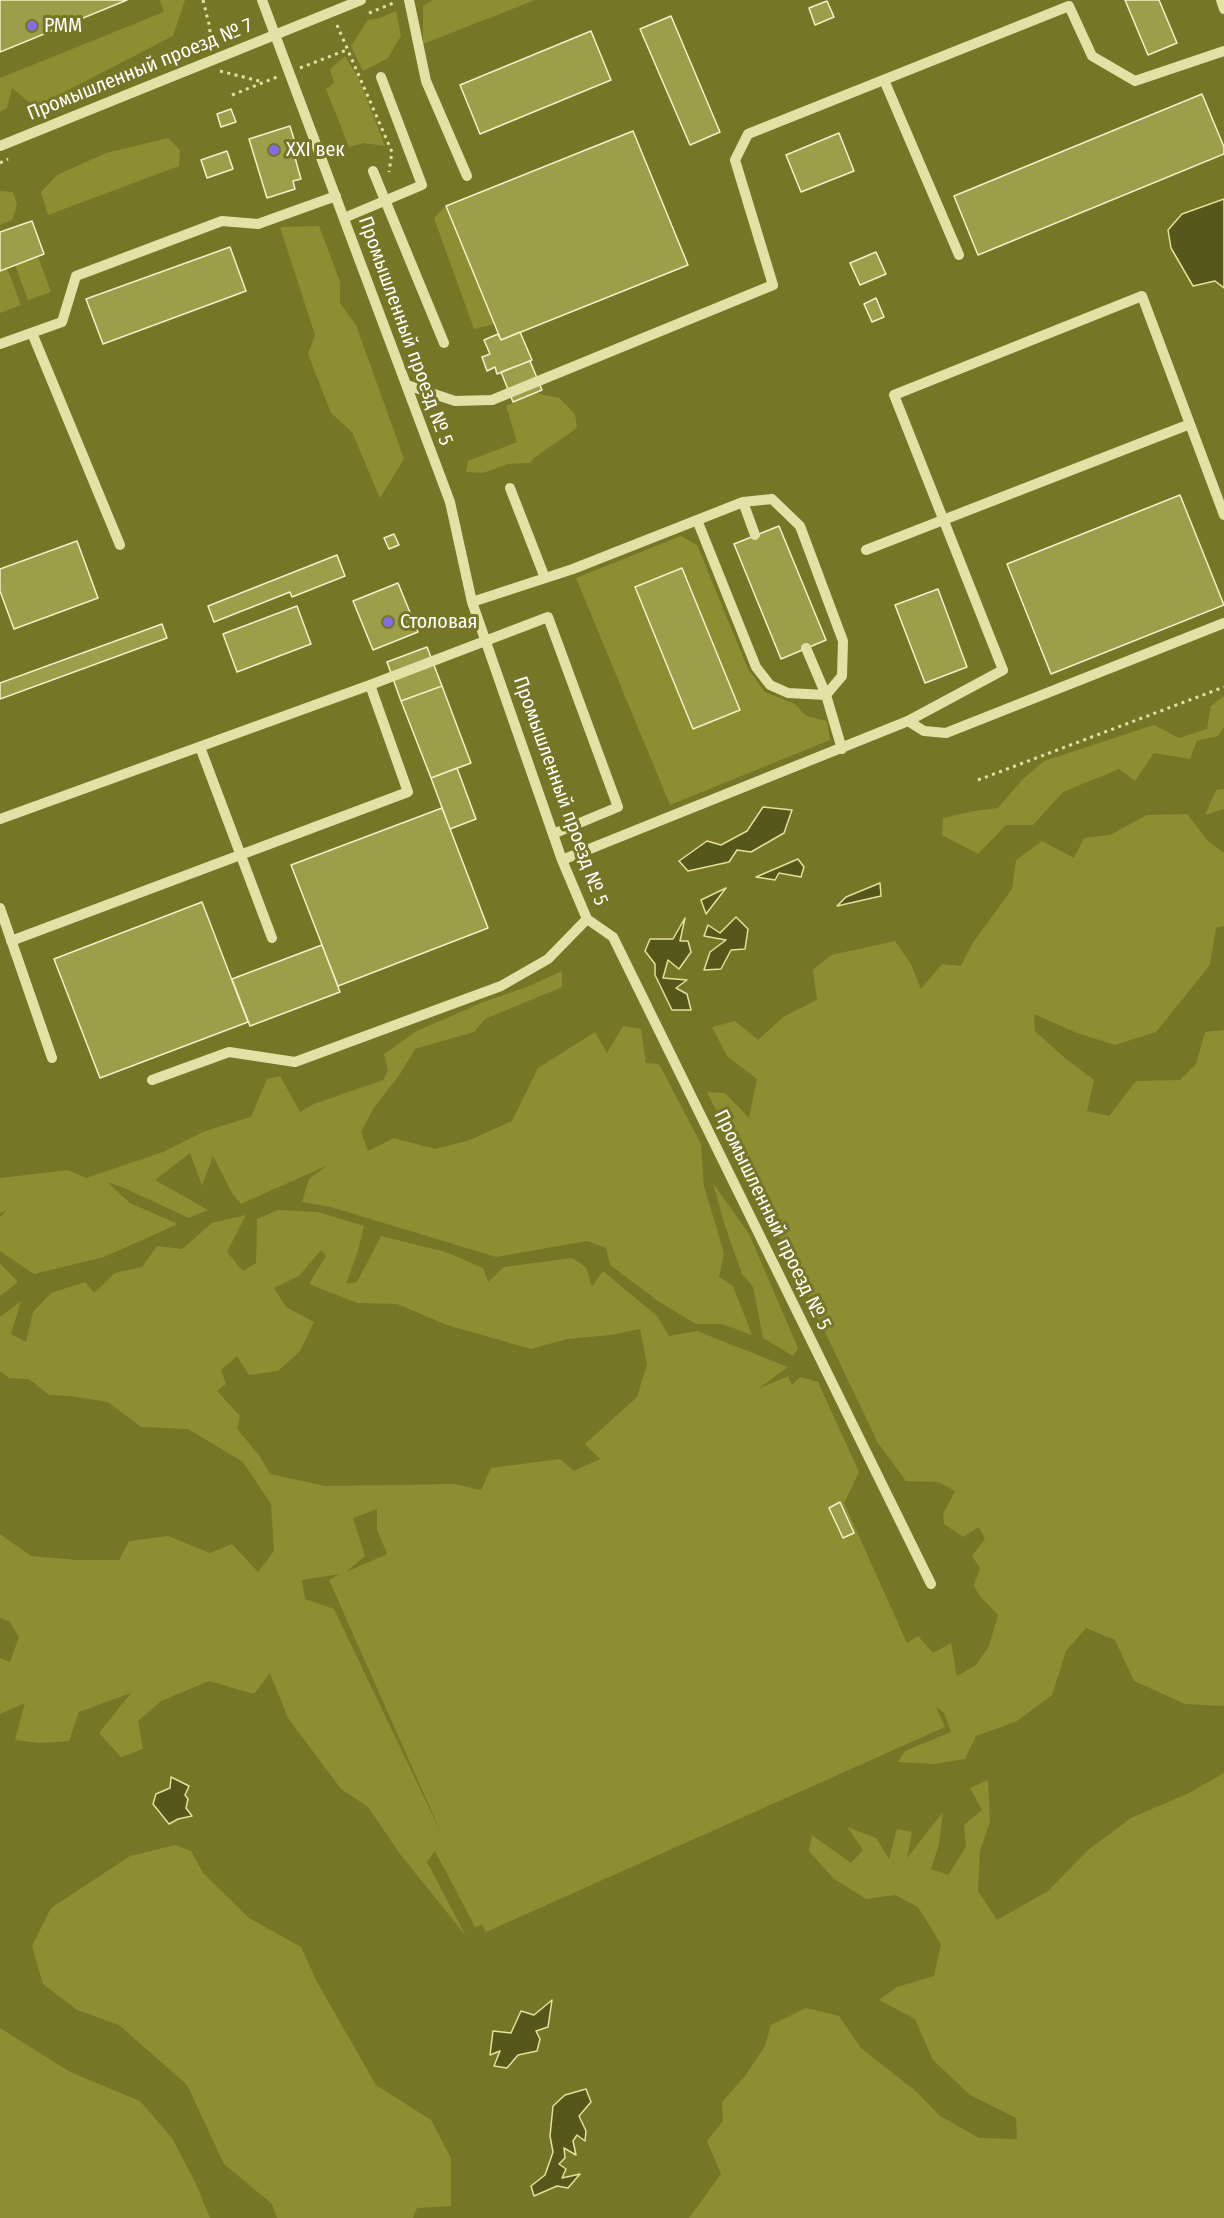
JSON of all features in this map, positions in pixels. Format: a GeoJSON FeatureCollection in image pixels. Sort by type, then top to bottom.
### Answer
{"type":"FeatureCollection","features":[{"type":"Feature","properties":{"kind":"street","name":"Промышленный проезд № 5"},"geometry":{"type":"LineString","coordinates":[[262,0],[450,502],[472,602],[562,860],[587,919],[613,937],[931,1584]]}},
{"type":"Feature","properties":{"kind":"street","name":"Промышленный проезд № 7"},"geometry":{"type":"LineString","coordinates":[[0,146],[361,0]]}},
{"type":"Feature","properties":{"kind":"street"},"geometry":{"type":"LineString","coordinates":[[409,0],[426,81],[467,176]]}},
{"type":"Feature","properties":{"kind":"street"},"geometry":{"type":"LineString","coordinates":[[1221,0],[1224,9]]}},
{"type":"Feature","properties":{"kind":"street"},"geometry":{"type":"LineString","coordinates":[[406,386],[455,401],[492,400],[773,285],[735,160],[748,134],[1069,6],[1092,56],[1135,81],[1224,51]]}},
{"type":"Feature","properties":{"kind":"street"},"geometry":{"type":"LineString","coordinates":[[344,218],[422,185],[381,77]]}},
{"type":"Feature","properties":{"kind":"street"},"geometry":{"type":"LineString","coordinates":[[884,80],[959,255]]}},
{"type":"Feature","properties":{"kind":"street"},"geometry":{"type":"LineString","coordinates":[[373,171],[444,343]]}},
{"type":"Feature","properties":{"kind":"street"},"geometry":{"type":"LineString","coordinates":[[0,344],[62,322],[76,276],[222,221],[258,224],[336,196]]}},
{"type":"Feature","properties":{"kind":"street"},"geometry":{"type":"LineString","coordinates":[[562,860],[908,721],[1003,670],[894,395],[1142,296],[1224,515]]}},
{"type":"Feature","properties":{"kind":"street"},"geometry":{"type":"LineString","coordinates":[[32,333],[120,545]]}},
{"type":"Feature","properties":{"kind":"street"},"geometry":{"type":"LineString","coordinates":[[866,550],[1190,424]]}},
{"type":"Feature","properties":{"kind":"street"},"geometry":{"type":"LineString","coordinates":[[510,488],[545,578]]}},
{"type":"Feature","properties":{"kind":"street"},"geometry":{"type":"LineString","coordinates":[[472,602],[573,569],[697,520],[743,502],[772,500],[800,526],[843,641],[842,676],[826,694],[788,693],[770,685],[756,667],[697,520]]}},
{"type":"Feature","properties":{"kind":"street"},"geometry":{"type":"LineString","coordinates":[[743,502],[755,535]]}},
{"type":"Feature","properties":{"kind":"street"},"geometry":{"type":"LineString","coordinates":[[0,819],[370,685],[548,617],[618,807],[553,834]]}},
{"type":"Feature","properties":{"kind":"street"},"geometry":{"type":"LineString","coordinates":[[908,721],[924,731],[946,733],[1224,623]]}},
{"type":"Feature","properties":{"kind":"street"},"geometry":{"type":"LineString","coordinates":[[806,648],[826,694],[842,749]]}},
{"type":"Feature","properties":{"kind":"street"},"geometry":{"type":"LineString","coordinates":[[11,941],[408,792],[370,685]]}},
{"type":"Feature","properties":{"kind":"street"},"geometry":{"type":"LineString","coordinates":[[200,747],[272,938]]}},
{"type":"Feature","properties":{"kind":"street"},"geometry":{"type":"LineString","coordinates":[[0,908],[52,1058]]}},
{"type":"Feature","properties":{"kind":"street"},"geometry":{"type":"LineString","coordinates":[[152,1080],[229,1052],[295,1062],[501,986],[548,959],[587,919]]}},
{"type":"Feature","properties":{"kind":"path"},"geometry":{"type":"LineString","coordinates":[[203,0],[210,28],[208,44],[220,72],[265,82]]}},
{"type":"Feature","properties":{"kind":"path"},"geometry":{"type":"LineString","coordinates":[[332,12],[392,152],[385,200]]}},
{"type":"Feature","properties":{"kind":"path"},"geometry":{"type":"LineString","coordinates":[[978,780],[1224,687]]}},
{"type":"Feature","properties":{"kind":"shaded area"},"geometry":{"type":"Polygon","coordinates":[[[160,0],[185,0],[173,36],[35,107],[12,88],[7,108],[0,112],[0,78],[164,12],[160,0]]]}},
{"type":"Feature","properties":{"kind":"shaded area"},"geometry":{"type":"Polygon","coordinates":[[[433,0],[535,0],[423,44],[423,6],[433,0]]]}},
{"type":"Feature","properties":{"kind":"shaded area"},"geometry":{"type":"Polygon","coordinates":[[[396,11],[401,36],[388,58],[363,71],[351,46],[368,20],[396,11]]]}},
{"type":"Feature","properties":{"kind":"shaded area"},"geometry":{"type":"Polygon","coordinates":[[[345,56],[358,77],[385,146],[364,143],[349,147],[326,89],[334,83],[330,69],[345,56]]]}},
{"type":"Feature","properties":{"kind":"shaded area"},"geometry":{"type":"Polygon","coordinates":[[[168,138],[180,150],[179,166],[48,215],[41,192],[57,175],[106,153],[168,138]]]}},
{"type":"Feature","properties":{"kind":"shaded area"},"geometry":{"type":"Polygon","coordinates":[[[0,191],[13,192],[17,205],[12,220],[0,225],[0,191]]]}},
{"type":"Feature","properties":{"kind":"shaded area"},"geometry":{"type":"Polygon","coordinates":[[[1224,199],[1224,288],[1215,281],[1193,286],[1171,248],[1168,230],[1182,214],[1224,199]]]}},
{"type":"Feature","properties":{"kind":"shaded area"},"geometry":{"type":"Polygon","coordinates":[[[446,206],[494,324],[474,329],[434,218],[446,206]]]}},
{"type":"Feature","properties":{"kind":"shaded area"},"geometry":{"type":"Polygon","coordinates":[[[319,226],[340,282],[340,303],[356,325],[404,459],[380,498],[352,432],[331,413],[308,354],[315,335],[280,227],[319,226]]]}},
{"type":"Feature","properties":{"kind":"shaded area"},"geometry":{"type":"Polygon","coordinates":[[[38,257],[51,292],[28,300],[15,265],[38,257]]]}},
{"type":"Feature","properties":{"kind":"shaded area"},"geometry":{"type":"Polygon","coordinates":[[[7,268],[21,305],[0,313],[0,271],[7,268]]]}},
{"type":"Feature","properties":{"kind":"shaded area"},"geometry":{"type":"Polygon","coordinates":[[[536,393],[559,398],[575,414],[577,428],[530,463],[508,464],[483,473],[466,472],[468,461],[517,442],[506,406],[536,393]]]}},
{"type":"Feature","properties":{"kind":"shaded area"},"geometry":{"type":"Polygon","coordinates":[[[681,536],[697,545],[748,669],[765,692],[795,704],[806,716],[827,721],[830,740],[670,805],[576,578],[681,536]]]}},
{"type":"Feature","properties":{"kind":"shaded area"},"geometry":{"type":"Polygon","coordinates":[[[1224,696],[1224,727],[1218,736],[1197,741],[1190,759],[1154,753],[1135,781],[1119,769],[1063,792],[1033,825],[1006,825],[978,854],[942,835],[943,818],[998,808],[1022,780],[1044,761],[1154,725],[1179,738],[1207,729],[1211,706],[1224,696]]]}},
{"type":"Feature","properties":{"kind":"shaded area"},"geometry":{"type":"Polygon","coordinates":[[[1224,789],[1224,809],[1205,815],[1216,790],[1224,789]]]}},
{"type":"Feature","properties":{"kind":"shaded area"},"geometry":{"type":"Polygon","coordinates":[[[763,807],[792,810],[784,833],[751,852],[737,850],[729,862],[688,871],[679,861],[707,841],[721,845],[747,831],[763,807]]]}},
{"type":"Feature","properties":{"kind":"shaded area"},"geometry":{"type":"Polygon","coordinates":[[[1187,814],[1208,841],[1224,853],[1224,926],[1216,928],[1210,965],[1156,1032],[1115,1045],[1077,1033],[1034,1014],[1035,1031],[1094,1080],[1087,1111],[1109,1116],[1136,1081],[1180,1080],[1196,1064],[1205,1032],[1224,1030],[1224,1706],[1185,1704],[1134,1681],[1115,1640],[1086,1628],[1066,1651],[1052,1695],[1017,1721],[976,1736],[965,1759],[935,1764],[898,1762],[905,1751],[951,1732],[944,1713],[936,1707],[945,1727],[486,1932],[482,1925],[475,1927],[435,1851],[427,1862],[466,1936],[400,1854],[368,1807],[341,1789],[288,1718],[270,1673],[254,1694],[209,1681],[161,1701],[138,1721],[143,1749],[121,1757],[99,1733],[131,1693],[79,1712],[69,1741],[39,1743],[15,1740],[25,1703],[0,1714],[0,1658],[10,1662],[19,1637],[9,1621],[0,1618],[0,1534],[31,1556],[77,1560],[119,1560],[129,1541],[168,1536],[210,1553],[232,1544],[258,1572],[274,1551],[271,1504],[243,1462],[188,1429],[141,1427],[108,1402],[49,1395],[29,1379],[9,1378],[0,1371],[0,1317],[21,1301],[11,1334],[26,1342],[33,1312],[51,1293],[85,1282],[94,1293],[115,1273],[142,1267],[157,1246],[182,1249],[212,1223],[246,1215],[227,1252],[243,1271],[256,1263],[257,1219],[278,1210],[318,1212],[364,1226],[346,1284],[357,1282],[381,1236],[446,1252],[483,1268],[488,1282],[504,1267],[572,1258],[586,1267],[592,1287],[603,1271],[657,1316],[669,1336],[697,1331],[788,1367],[758,1389],[788,1376],[792,1385],[800,1377],[818,1382],[859,1472],[844,1503],[907,1643],[918,1636],[933,1653],[951,1643],[957,1676],[976,1665],[989,1646],[998,1615],[979,1595],[974,1585],[980,1568],[972,1556],[985,1539],[979,1527],[963,1537],[944,1524],[943,1514],[955,1491],[938,1482],[906,1481],[878,1443],[707,1092],[725,1093],[749,1118],[757,1079],[727,1056],[712,1027],[735,1021],[758,1040],[783,1017],[817,1000],[813,970],[831,955],[895,941],[911,964],[921,989],[942,964],[961,966],[972,944],[1012,889],[1016,860],[1042,841],[1074,858],[1084,838],[1110,835],[1147,815],[1187,814]],[[321,1250],[299,1276],[274,1288],[286,1307],[314,1322],[300,1351],[278,1371],[249,1375],[237,1356],[221,1370],[226,1384],[217,1391],[240,1416],[237,1429],[259,1455],[270,1474],[325,1486],[454,1484],[481,1490],[491,1468],[560,1459],[574,1471],[600,1459],[585,1444],[637,1397],[647,1364],[640,1329],[611,1335],[567,1339],[531,1349],[447,1325],[397,1304],[357,1303],[309,1284],[326,1256],[321,1250]],[[377,1509],[353,1518],[365,1556],[346,1572],[387,1554],[377,1529],[377,1509]],[[340,1574],[302,1580],[305,1599],[334,1609],[444,1839],[329,1580],[340,1574]]]}},
{"type":"Feature","properties":{"kind":"shaded area"},"geometry":{"type":"Polygon","coordinates":[[[798,859],[804,867],[801,877],[779,873],[775,880],[756,877],[798,859]]]}},
{"type":"Feature","properties":{"kind":"shaded area"},"geometry":{"type":"Polygon","coordinates":[[[880,883],[881,896],[837,906],[846,897],[880,883]]]}},
{"type":"Feature","properties":{"kind":"shaded area"},"geometry":{"type":"Polygon","coordinates":[[[726,888],[706,914],[701,900],[726,888]]]}},
{"type":"Feature","properties":{"kind":"shaded area"},"geometry":{"type":"Polygon","coordinates":[[[736,917],[748,929],[745,949],[731,950],[721,969],[704,970],[710,952],[726,940],[704,936],[708,925],[720,933],[736,917]]]}},
{"type":"Feature","properties":{"kind":"shaded area"},"geometry":{"type":"Polygon","coordinates":[[[685,918],[680,941],[688,941],[691,952],[679,969],[668,960],[663,978],[687,980],[676,988],[687,994],[691,1010],[672,1010],[655,975],[655,964],[645,951],[650,939],[673,939],[685,918]]]}},
{"type":"Feature","properties":{"kind":"shaded area"},"geometry":{"type":"Polygon","coordinates":[[[562,971],[562,987],[485,1019],[474,1032],[415,1049],[400,1074],[373,1109],[361,1132],[368,1151],[394,1138],[435,1149],[470,1140],[512,1121],[538,1068],[595,1032],[607,1053],[623,1026],[641,1029],[646,1063],[659,1064],[701,1144],[704,1186],[724,1253],[719,1277],[733,1286],[752,1335],[722,1324],[696,1324],[658,1301],[610,1265],[606,1248],[587,1241],[496,1257],[331,1207],[302,1202],[309,1179],[328,1165],[241,1204],[232,1193],[213,1156],[202,1186],[190,1153],[155,1180],[208,1210],[189,1218],[107,1182],[130,1203],[178,1224],[104,1257],[34,1274],[0,1251],[0,1217],[7,1210],[0,1213],[0,1178],[68,1170],[86,1178],[163,1152],[205,1131],[251,1117],[267,1079],[280,1076],[300,1112],[314,1104],[383,1080],[388,1070],[384,1054],[417,1031],[562,971]]]}},
{"type":"Feature","properties":{"kind":"shaded area"},"geometry":{"type":"Polygon","coordinates":[[[713,1183],[749,1234],[798,1348],[793,1356],[763,1338],[753,1287],[742,1274],[713,1183]]]}},
{"type":"Feature","properties":{"kind":"shaded area"},"geometry":{"type":"Polygon","coordinates":[[[0,1263],[18,1282],[0,1296],[0,1263]]]}},
{"type":"Feature","properties":{"kind":"shaded area"},"geometry":{"type":"Polygon","coordinates":[[[1224,1773],[1224,2218],[689,2218],[721,2174],[707,2141],[723,2121],[722,2102],[745,2076],[765,2046],[771,2025],[806,2008],[839,2016],[861,2048],[917,2092],[940,2116],[979,2138],[1017,2139],[1016,2118],[970,2095],[933,2060],[915,2019],[879,2000],[897,1987],[934,1976],[941,1944],[918,1907],[895,1895],[866,1899],[834,1879],[809,1851],[812,1835],[851,1863],[863,1850],[847,1827],[876,1838],[889,1859],[897,1829],[912,1832],[907,1858],[943,1812],[939,1844],[931,1869],[948,1875],[966,1847],[964,1825],[982,1810],[970,1788],[988,1780],[990,1821],[980,1851],[978,1891],[997,1920],[1048,1891],[1088,1850],[1131,1818],[1189,1793],[1224,1773]]]}},
{"type":"Feature","properties":{"kind":"shaded area"},"geometry":{"type":"Polygon","coordinates":[[[171,1777],[189,1786],[185,1795],[188,1799],[186,1808],[192,1816],[169,1824],[153,1804],[156,1794],[170,1788],[171,1777]]]}},
{"type":"Feature","properties":{"kind":"shaded area"},"geometry":{"type":"Polygon","coordinates":[[[175,1845],[191,1851],[203,1873],[249,1918],[301,1947],[317,1982],[376,2085],[431,2120],[451,2158],[451,2206],[417,2208],[413,2218],[277,2218],[272,2204],[224,2164],[187,2085],[119,2025],[77,2010],[43,1984],[32,1946],[51,1908],[130,1856],[175,1845]]]}},
{"type":"Feature","properties":{"kind":"shaded area"},"geometry":{"type":"Polygon","coordinates":[[[552,2000],[548,2027],[536,2031],[540,2039],[537,2051],[518,2055],[507,2068],[494,2066],[500,2051],[490,2055],[493,2031],[511,2033],[521,2011],[534,2015],[552,2000]]]}},
{"type":"Feature","properties":{"kind":"shaded area"},"geometry":{"type":"Polygon","coordinates":[[[0,2028],[70,2072],[140,2101],[172,2138],[195,2182],[210,2218],[0,2218],[0,2028]]]}},
{"type":"Feature","properties":{"kind":"shaded area"},"geometry":{"type":"Polygon","coordinates":[[[586,2089],[591,2102],[579,2116],[586,2131],[585,2141],[577,2135],[573,2141],[576,2155],[564,2148],[565,2158],[559,2164],[566,2169],[562,2178],[580,2174],[568,2188],[557,2186],[534,2196],[531,2186],[545,2175],[553,2152],[550,2136],[553,2106],[565,2095],[586,2089]]]}},
{"type":"Feature","properties":{"kind":"building","name":"РММ"},"geometry":{"type":"Polygon","coordinates":[[[0,0],[127,0],[0,52],[0,0]]]}},
{"type":"Feature","properties":{"kind":"building"},"geometry":{"type":"Polygon","coordinates":[[[1125,0],[1159,0],[1177,43],[1148,55],[1125,0]]]}},
{"type":"Feature","properties":{"kind":"building"},"geometry":{"type":"Polygon","coordinates":[[[827,1],[834,17],[815,25],[809,8],[827,1]]]}},
{"type":"Feature","properties":{"kind":"building"},"geometry":{"type":"Polygon","coordinates":[[[671,16],[720,132],[690,145],[640,29],[671,16]]]}},
{"type":"Feature","properties":{"kind":"building"},"geometry":{"type":"Polygon","coordinates":[[[591,31],[611,80],[480,134],[460,85],[591,31]]]}},
{"type":"Feature","properties":{"kind":"building"},"geometry":{"type":"Polygon","coordinates":[[[1202,94],[1224,147],[1224,154],[978,255],[954,196],[1202,94]]]}},
{"type":"Feature","properties":{"kind":"building"},"geometry":{"type":"Polygon","coordinates":[[[231,109],[236,122],[221,127],[217,114],[231,109]]]}},
{"type":"Feature","properties":{"kind":"building"},"geometry":{"type":"Polygon","coordinates":[[[290,126],[296,146],[292,147],[301,179],[293,181],[295,189],[267,198],[249,139],[290,126]]]}},
{"type":"Feature","properties":{"kind":"building"},"geometry":{"type":"Polygon","coordinates":[[[633,131],[688,265],[501,340],[446,206],[633,131]]]}},
{"type":"Feature","properties":{"kind":"building"},"geometry":{"type":"Polygon","coordinates":[[[839,133],[854,171],[801,192],[786,155],[839,133]]]}},
{"type":"Feature","properties":{"kind":"building"},"geometry":{"type":"Polygon","coordinates":[[[227,151],[233,169],[207,178],[201,160],[227,151]]]}},
{"type":"Feature","properties":{"kind":"building"},"geometry":{"type":"Polygon","coordinates":[[[32,221],[44,254],[0,271],[0,232],[32,221]]]}},
{"type":"Feature","properties":{"kind":"building"},"geometry":{"type":"Polygon","coordinates":[[[230,247],[246,291],[103,344],[86,299],[230,247]]]}},
{"type":"Feature","properties":{"kind":"building"},"geometry":{"type":"Polygon","coordinates":[[[876,252],[886,274],[860,285],[850,263],[876,252]]]}},
{"type":"Feature","properties":{"kind":"building"},"geometry":{"type":"Polygon","coordinates":[[[876,298],[884,317],[872,322],[864,304],[876,298]]]}},
{"type":"Feature","properties":{"kind":"building"},"geometry":{"type":"Polygon","coordinates":[[[520,332],[532,360],[497,374],[495,367],[487,371],[482,357],[490,354],[484,340],[498,334],[501,340],[520,332]]]}},
{"type":"Feature","properties":{"kind":"building"},"geometry":{"type":"Polygon","coordinates":[[[530,361],[542,390],[513,402],[501,372],[530,361]]]}},
{"type":"Feature","properties":{"kind":"building"},"geometry":{"type":"Polygon","coordinates":[[[1180,495],[1224,605],[1051,674],[1007,564],[1180,495]]]}},
{"type":"Feature","properties":{"kind":"building"},"geometry":{"type":"Polygon","coordinates":[[[779,526],[826,640],[781,659],[734,544],[779,526]]]}},
{"type":"Feature","properties":{"kind":"building"},"geometry":{"type":"Polygon","coordinates":[[[394,534],[399,545],[389,549],[384,538],[394,534]]]}},
{"type":"Feature","properties":{"kind":"building"},"geometry":{"type":"Polygon","coordinates":[[[77,541],[98,598],[14,629],[0,591],[0,569],[77,541]]]}},
{"type":"Feature","properties":{"kind":"building"},"geometry":{"type":"Polygon","coordinates":[[[337,555],[345,576],[292,597],[290,592],[214,622],[208,606],[337,555]]]}},
{"type":"Feature","properties":{"kind":"building"},"geometry":{"type":"Polygon","coordinates":[[[682,568],[740,710],[693,729],[635,587],[682,568]]]}},
{"type":"Feature","properties":{"kind":"building","name":"Столовая"},"geometry":{"type":"Polygon","coordinates":[[[398,583],[418,632],[373,650],[353,601],[398,583]]]}},
{"type":"Feature","properties":{"kind":"building"},"geometry":{"type":"Polygon","coordinates":[[[938,589],[967,667],[925,683],[895,605],[938,589]]]}},
{"type":"Feature","properties":{"kind":"building"},"geometry":{"type":"Polygon","coordinates":[[[297,606],[311,644],[237,672],[223,634],[297,606]]]}},
{"type":"Feature","properties":{"kind":"building"},"geometry":{"type":"Polygon","coordinates":[[[162,624],[167,638],[0,699],[0,683],[162,624]]]}},
{"type":"Feature","properties":{"kind":"building"},"geometry":{"type":"Polygon","coordinates":[[[427,647],[442,686],[401,701],[387,662],[427,647]]]}},
{"type":"Feature","properties":{"kind":"building"},"geometry":{"type":"Polygon","coordinates":[[[442,686],[471,763],[431,778],[401,701],[442,686]]]}},
{"type":"Feature","properties":{"kind":"building"},"geometry":{"type":"Polygon","coordinates":[[[457,768],[476,819],[450,829],[431,778],[457,768]]]}},
{"type":"Feature","properties":{"kind":"building"},"geometry":{"type":"Polygon","coordinates":[[[442,808],[488,928],[338,986],[291,865],[442,808]]]}},
{"type":"Feature","properties":{"kind":"building"},"geometry":{"type":"Polygon","coordinates":[[[202,902],[248,1022],[100,1078],[54,959],[202,902]]]}},
{"type":"Feature","properties":{"kind":"building"},"geometry":{"type":"Polygon","coordinates":[[[322,945],[340,992],[250,1026],[232,979],[322,945]]]}},
{"type":"Feature","properties":{"kind":"building"},"geometry":{"type":"Polygon","coordinates":[[[840,1502],[854,1533],[843,1538],[829,1508],[840,1502]]]}},
{"type":"Feature","properties":{"kind":"place","name":"РММ"},"geometry":{"type":"Point","coordinates":[32,26]}},
{"type":"Feature","properties":{"kind":"place","name":"XXI век"},"geometry":{"type":"Point","coordinates":[274,150]}},
{"type":"Feature","properties":{"kind":"place","name":"Столовая"},"geometry":{"type":"Point","coordinates":[388,622]}}]}
